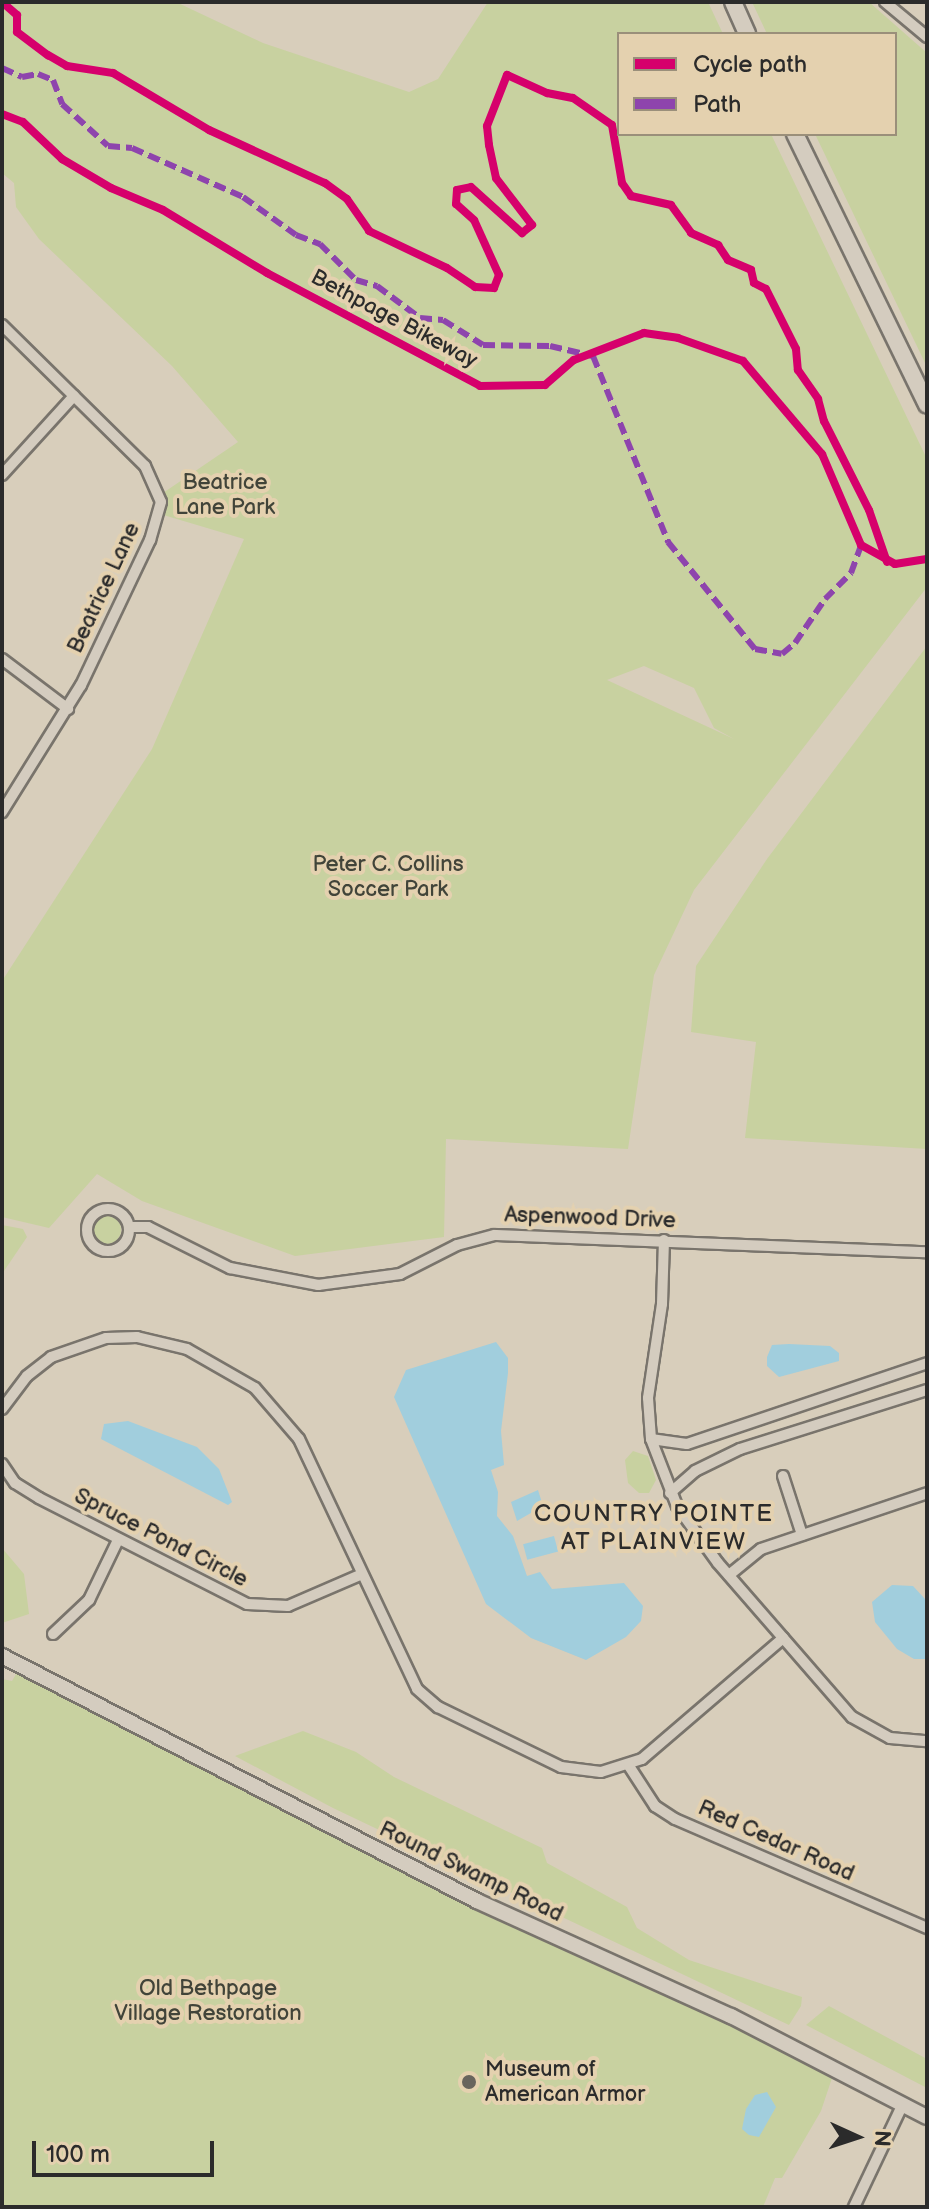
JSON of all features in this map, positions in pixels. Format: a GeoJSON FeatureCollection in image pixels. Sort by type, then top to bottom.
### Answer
{"type":"FeatureCollection","features":[{"type":"Feature","properties":{"kind":"main road"},"geometry":{"type":"LineString","coordinates":[[733,2],[746,32]]}},
{"type":"Feature","properties":{"kind":"main road"},"geometry":{"type":"LineString","coordinates":[[796,136],[927,405]]}},
{"type":"Feature","properties":{"kind":"main road","name":"Round Swamp Road"},"geometry":{"type":"LineString","coordinates":[[2,1656],[477,1901],[744,2022],[927,2117]]}},
{"type":"Feature","properties":{"kind":"street"},"geometry":{"type":"LineString","coordinates":[[885,2],[927,37]]}},
{"type":"Feature","properties":{"kind":"street","name":"Beatrice Lane"},"geometry":{"type":"LineString","coordinates":[[2,325],[145,466],[161,502],[150,540],[68,709],[2,812]]}},
{"type":"Feature","properties":{"kind":"street"},"geometry":{"type":"LineString","coordinates":[[2,475],[74,396]]}},
{"type":"Feature","properties":{"kind":"street"},"geometry":{"type":"LineString","coordinates":[[2,659],[68,709]]}},
{"type":"Feature","properties":{"kind":"street","name":"Aspenwood Drive"},"geometry":{"type":"LineString","coordinates":[[106,1209],[119,1212],[129,1227],[126,1240],[110,1251],[92,1243],[87,1231],[94,1214],[106,1209]]}},
{"type":"Feature","properties":{"kind":"street","name":"Aspenwood Drive"},"geometry":{"type":"LineString","coordinates":[[129,1227],[148,1227],[230,1268],[318,1285],[400,1274],[457,1245],[495,1235],[927,1252]]}},
{"type":"Feature","properties":{"kind":"street"},"geometry":{"type":"LineString","coordinates":[[664,1240],[662,1304],[649,1373],[651,1439],[670,1493],[729,1575],[852,1717],[890,1738],[927,1741]]}},
{"type":"Feature","properties":{"kind":"street"},"geometry":{"type":"LineString","coordinates":[[2,1409],[27,1376],[75,1345],[137,1337],[187,1349],[255,1388],[288,1421],[417,1689],[438,1707],[561,1767],[581,1772],[629,1766],[783,1638]]}},
{"type":"Feature","properties":{"kind":"street"},"geometry":{"type":"LineString","coordinates":[[651,1439],[687,1444],[927,1363]]}},
{"type":"Feature","properties":{"kind":"street"},"geometry":{"type":"LineString","coordinates":[[670,1493],[695,1471],[740,1449],[927,1390]]}},
{"type":"Feature","properties":{"kind":"street","name":"Spruce Pond Circle"},"geometry":{"type":"LineString","coordinates":[[2,1464],[15,1483],[118,1540],[223,1595],[264,1608],[288,1606],[360,1575]]}},
{"type":"Feature","properties":{"kind":"street"},"geometry":{"type":"LineString","coordinates":[[783,1476],[802,1535]]}},
{"type":"Feature","properties":{"kind":"street"},"geometry":{"type":"LineString","coordinates":[[729,1575],[761,1549],[927,1493]]}},
{"type":"Feature","properties":{"kind":"street"},"geometry":{"type":"LineString","coordinates":[[53,1634],[89,1600],[118,1540]]}},
{"type":"Feature","properties":{"kind":"street","name":"Red Cedar Road"},"geometry":{"type":"LineString","coordinates":[[629,1766],[655,1806],[675,1819],[927,1928]]}},
{"type":"Feature","properties":{"kind":"street"},"geometry":{"type":"LineString","coordinates":[[854,2207],[903,2104]]}},
{"type":"Feature","properties":{"kind":"green space"},"geometry":{"type":"Polygon","coordinates":[[[2,2],[176,2],[263,43],[409,92],[438,79],[488,2],[708,2],[722,32],[617,32],[617,136],[772,136],[927,459],[927,587],[694,890],[654,975],[628,1149],[446,1139],[444,1237],[295,1256],[142,1201],[97,1174],[49,1228],[2,1217],[2,981],[152,749],[244,539],[160,514],[160,495],[238,442],[172,366],[39,239],[16,207],[14,183],[2,173],[2,2]],[[644,666],[607,680],[734,739],[714,728],[694,688],[644,666]]]}},
{"type":"Feature","properties":{"kind":"green space"},"geometry":{"type":"Polygon","coordinates":[[[752,2],[869,2],[927,53],[927,367],[816,136],[897,136],[897,32],[766,32],[752,2]]]}},
{"type":"Feature","properties":{"kind":"green space"},"geometry":{"type":"Polygon","coordinates":[[[927,646],[927,1149],[745,1138],[756,1042],[691,1032],[696,966],[767,859],[927,646]]]}},
{"type":"Feature","properties":{"kind":"green space"},"geometry":{"type":"Polygon","coordinates":[[[107,1216],[117,1220],[121,1230],[117,1240],[107,1244],[97,1240],[93,1230],[97,1220],[107,1216]]]}},
{"type":"Feature","properties":{"kind":"green space"},"geometry":{"type":"Polygon","coordinates":[[[2,1225],[23,1229],[27,1237],[2,1274],[2,1225]]]}},
{"type":"Feature","properties":{"kind":"green space"},"geometry":{"type":"Polygon","coordinates":[[[633,1451],[648,1456],[656,1480],[649,1493],[639,1493],[628,1483],[625,1460],[633,1451]]]}},
{"type":"Feature","properties":{"kind":"green space"},"geometry":{"type":"Polygon","coordinates":[[[2,1548],[24,1574],[29,1614],[2,1623],[2,1548]]]}},
{"type":"Feature","properties":{"kind":"green space","name":"Old Bethpage Village Restoration"},"geometry":{"type":"Polygon","coordinates":[[[19,1669],[510,1924],[753,2029],[752,2037],[836,2066],[821,2111],[782,2178],[775,2178],[763,2207],[2,2207],[2,1679],[12,1681],[19,1669]]]}},
{"type":"Feature","properties":{"kind":"green space"},"geometry":{"type":"Polygon","coordinates":[[[303,1731],[356,1752],[394,1777],[542,1848],[547,1863],[627,1907],[637,1928],[689,1960],[802,1997],[801,2006],[789,2025],[333,1808],[235,1756],[303,1731]]]}},
{"type":"Feature","properties":{"kind":"green space"},"geometry":{"type":"Polygon","coordinates":[[[829,2006],[927,2059],[927,2088],[806,2025],[829,2006]]]}},
{"type":"Feature","properties":{"kind":"water"},"geometry":{"type":"Polygon","coordinates":[[[496,1342],[508,1358],[501,1431],[504,1465],[491,1470],[498,1492],[497,1516],[513,1536],[527,1576],[540,1572],[552,1589],[624,1583],[643,1606],[641,1621],[626,1637],[586,1660],[531,1638],[486,1604],[394,1397],[406,1370],[496,1342]]]}},
{"type":"Feature","properties":{"kind":"water"},"geometry":{"type":"Polygon","coordinates":[[[772,1345],[830,1346],[839,1353],[839,1361],[779,1377],[767,1366],[767,1357],[772,1345]]]}},
{"type":"Feature","properties":{"kind":"water"},"geometry":{"type":"Polygon","coordinates":[[[128,1421],[197,1447],[219,1469],[232,1502],[228,1505],[101,1439],[104,1424],[128,1421]]]}},
{"type":"Feature","properties":{"kind":"water"},"geometry":{"type":"Polygon","coordinates":[[[538,1490],[543,1506],[517,1521],[511,1502],[538,1490]]]}},
{"type":"Feature","properties":{"kind":"water"},"geometry":{"type":"Polygon","coordinates":[[[554,1536],[558,1551],[527,1560],[523,1544],[554,1536]]]}},
{"type":"Feature","properties":{"kind":"water"},"geometry":{"type":"Polygon","coordinates":[[[892,1585],[913,1586],[925,1599],[927,1659],[914,1659],[897,1649],[875,1622],[872,1602],[892,1585]]]}},
{"type":"Feature","properties":{"kind":"water"},"geometry":{"type":"Polygon","coordinates":[[[767,2092],[776,2107],[759,2137],[749,2135],[742,2129],[746,2109],[755,2095],[767,2092]]]}},
{"type":"Feature","properties":{"kind":"marked path"},"geometry":{"type":"LineString","coordinates":[[2,68],[22,77],[38,74],[53,80],[62,104],[108,146],[132,148],[243,197],[296,235],[320,244],[356,280],[377,286],[420,318],[443,320],[483,345],[550,346],[593,356],[668,542],[755,649],[782,654],[795,643],[825,599],[851,573],[861,545]]}},
{"type":"Feature","properties":{"kind":"cycle path"},"geometry":{"type":"LineString","coordinates":[[2,2],[17,15],[17,32],[48,55],[67,66],[113,73],[209,130],[325,183],[347,199],[369,231],[447,268],[475,287],[494,288],[499,275],[474,220],[456,204],[457,190],[471,187],[522,233],[532,225],[496,178],[489,145],[487,126],[507,75],[547,93],[573,98],[612,125],[622,183],[631,196],[671,205],[691,233],[718,245],[728,260],[751,270],[754,283],[766,289],[796,349],[798,370],[818,399],[824,421],[869,510],[887,562]]}},
{"type":"Feature","properties":{"kind":"cycle path","name":"Bethpage Bikeway"},"geometry":{"type":"LineString","coordinates":[[2,114],[23,122],[62,159],[111,188],[163,210],[267,273],[480,386],[545,385],[574,360],[644,333],[678,338],[743,361],[822,454],[861,545],[895,564],[927,559]]}},
{"type":"Feature","properties":{"kind":"place","name":"Museum of American Armor"},"geometry":{"type":"Point","coordinates":[469,2082]}},
{"type":"Feature","properties":{"kind":"district","name":"COUNTRY POINTE AT PLAINVIEW"},"geometry":{"type":"Point","coordinates":[654,1528]}},
{"type":"Feature","properties":{"kind":"park label","name":"Beatrice Lane Park"},"geometry":{"type":"Point","coordinates":[225,494]}},
{"type":"Feature","properties":{"kind":"park label","name":"Peter C. Collins Soccer Park"},"geometry":{"type":"Point","coordinates":[388,876]}}]}
